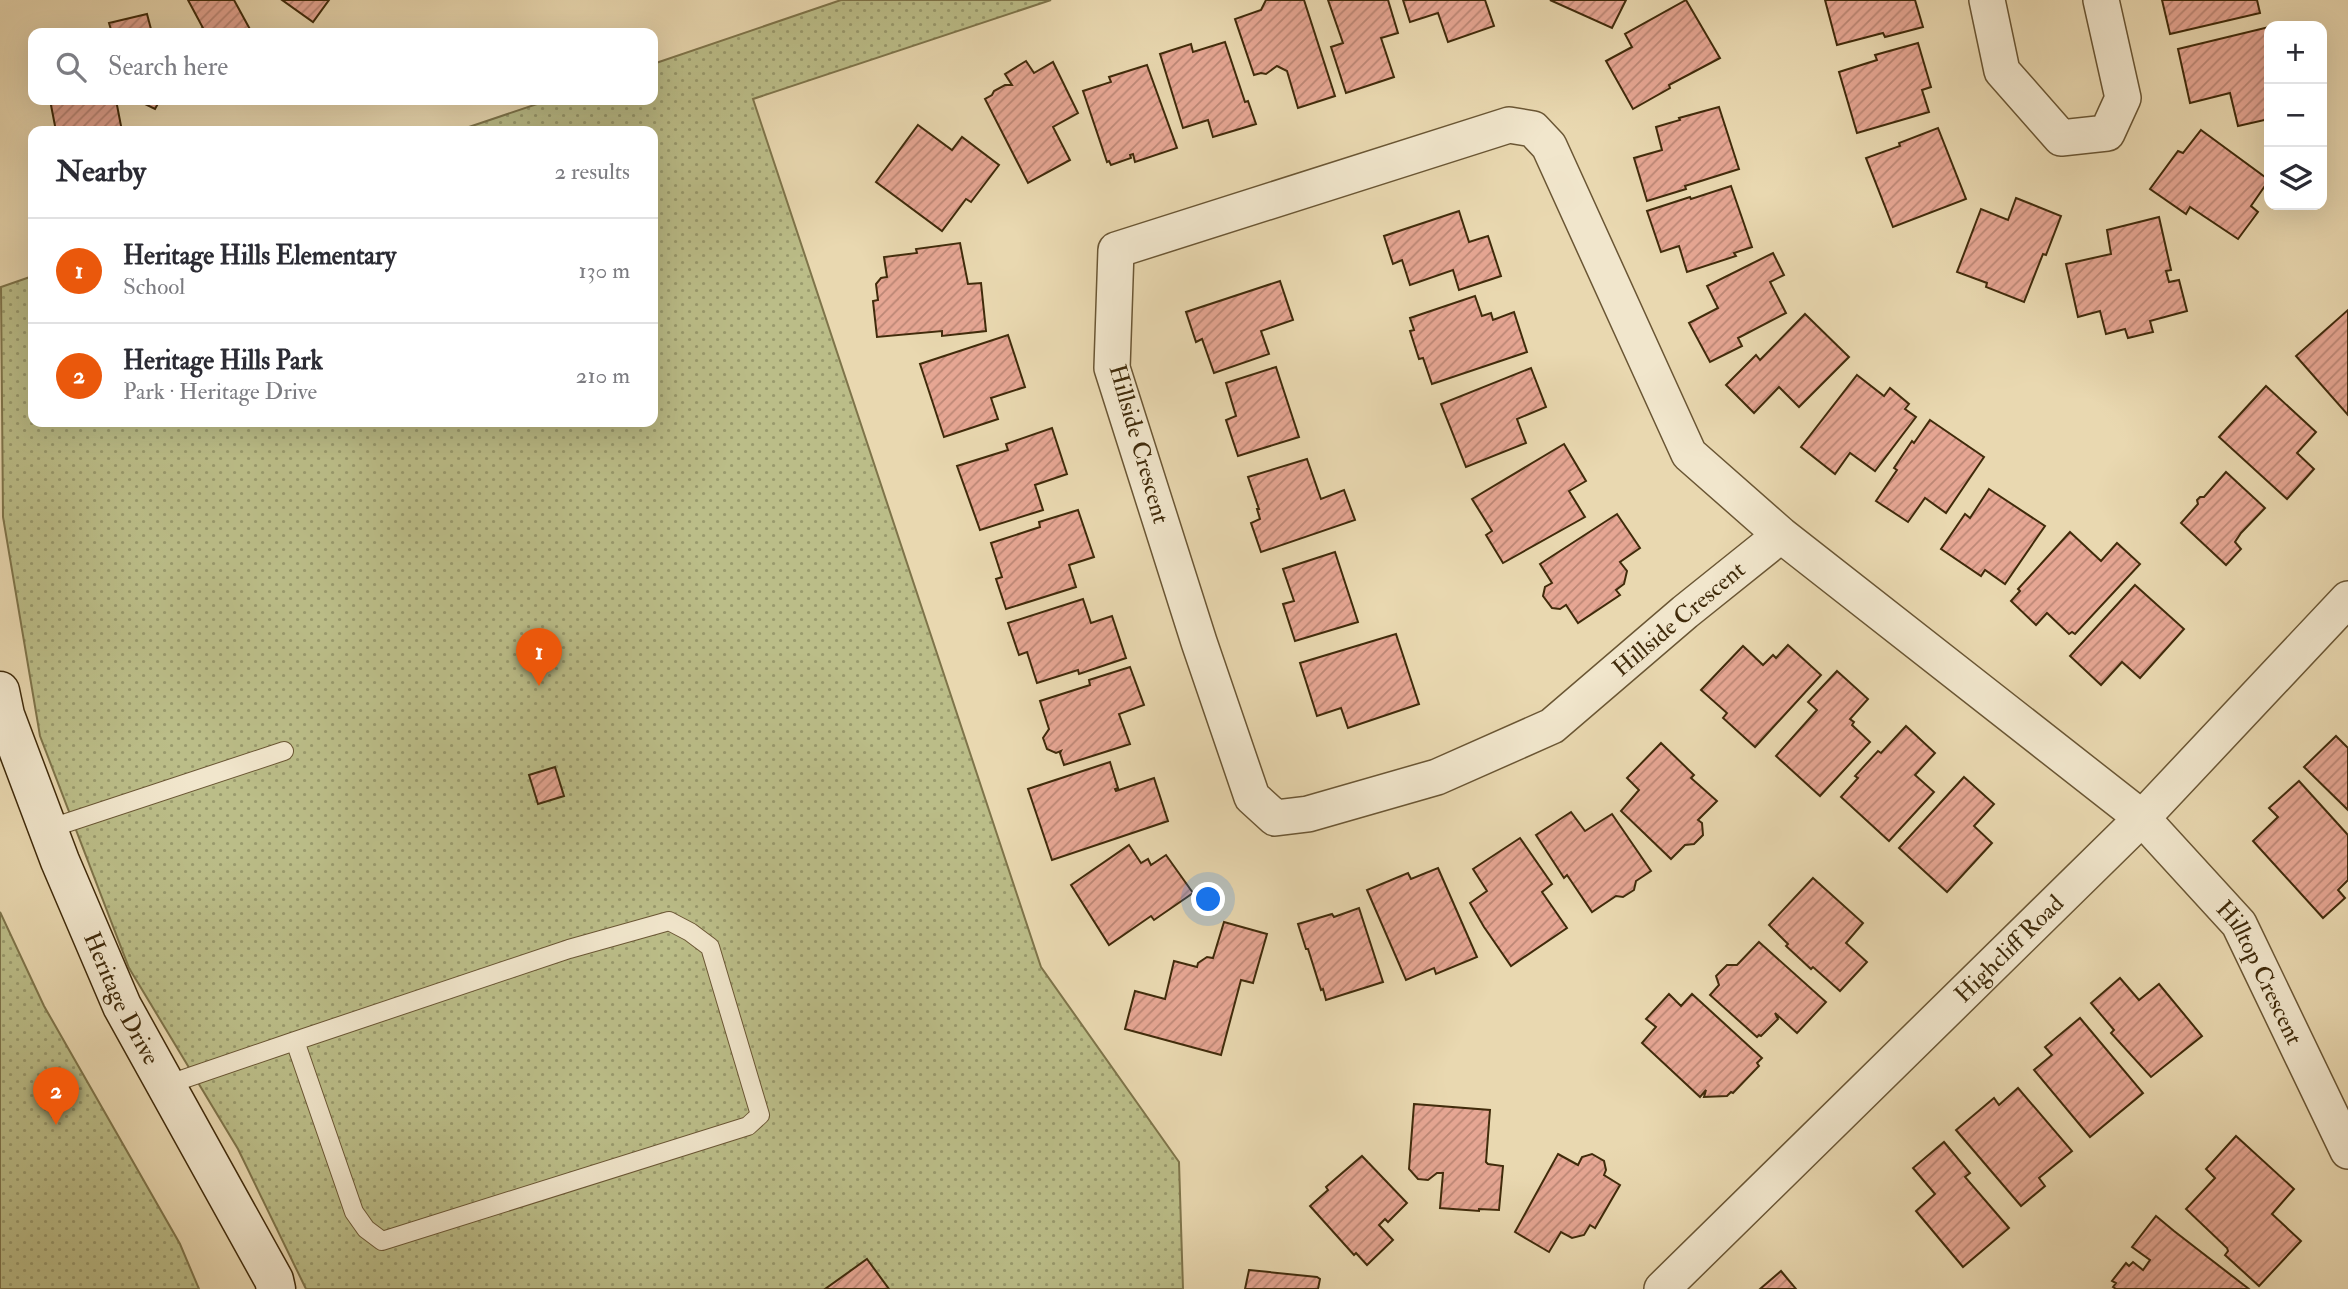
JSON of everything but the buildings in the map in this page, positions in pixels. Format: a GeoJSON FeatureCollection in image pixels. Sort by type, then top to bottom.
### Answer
{"type":"FeatureCollection","features":[{"type":"Feature","properties":{"kind":"street"},"geometry":{"type":"LineString","coordinates":[[1987,0],[2002,71],[2061,138],[2107,133],[2123,98],[2101,0]]}},
{"type":"Feature","properties":{"kind":"street","name":"Hillside Crescent"},"geometry":{"type":"LineString","coordinates":[[1781,535],[1685,612],[1552,726],[1437,777],[1308,814],[1275,818],[1252,797],[1199,642],[1112,368],[1116,250],[1509,125],[1533,129],[1549,146],[1689,454],[1781,535],[2142,818]]}},
{"type":"Feature","properties":{"kind":"street","name":"Highcliff Road"},"geometry":{"type":"LineString","coordinates":[[1662,1289],[2142,818],[2348,599]]}},
{"type":"Feature","properties":{"kind":"street","name":"Heritage Drive"},"geometry":{"type":"LineString","coordinates":[[0,691],[5,715],[48,829],[122,1006],[274,1280],[276,1289]]}},
{"type":"Feature","properties":{"kind":"street","name":"Hilltop Crescent"},"geometry":{"type":"LineString","coordinates":[[2142,818],[2239,924],[2348,1151]]}},
{"type":"Feature","properties":{"kind":"lane"},"geometry":{"type":"LineString","coordinates":[[48,829],[284,751]]}},
{"type":"Feature","properties":{"kind":"lane"},"geometry":{"type":"LineString","coordinates":[[166,1085],[295,1041],[569,949],[668,920],[710,947],[760,1115],[748,1126],[382,1241],[366,1229],[354,1212],[295,1041]]}},
{"type":"Feature","properties":{"kind":"green space"},"geometry":{"type":"Polygon","coordinates":[[[841,0],[1051,0],[753,99],[1041,967],[1179,1162],[1183,1289],[306,1289],[238,1149],[129,968],[40,736],[3,517],[1,287],[28,278],[28,427],[658,427],[658,126],[472,126],[534,105],[658,105],[658,62],[841,0]]]}},
{"type":"Feature","properties":{"kind":"green space"},"geometry":{"type":"Polygon","coordinates":[[[0,912],[44,1006],[180,1244],[199,1289],[0,1289],[0,912]]]}},
{"type":"Feature","properties":{"kind":"place","name":"Heritage Hills Elementary"},"geometry":{"type":"Point","coordinates":[539,686]}},
{"type":"Feature","properties":{"kind":"place","name":"Heritage Hills Park"},"geometry":{"type":"Point","coordinates":[56,1125]}}]}
